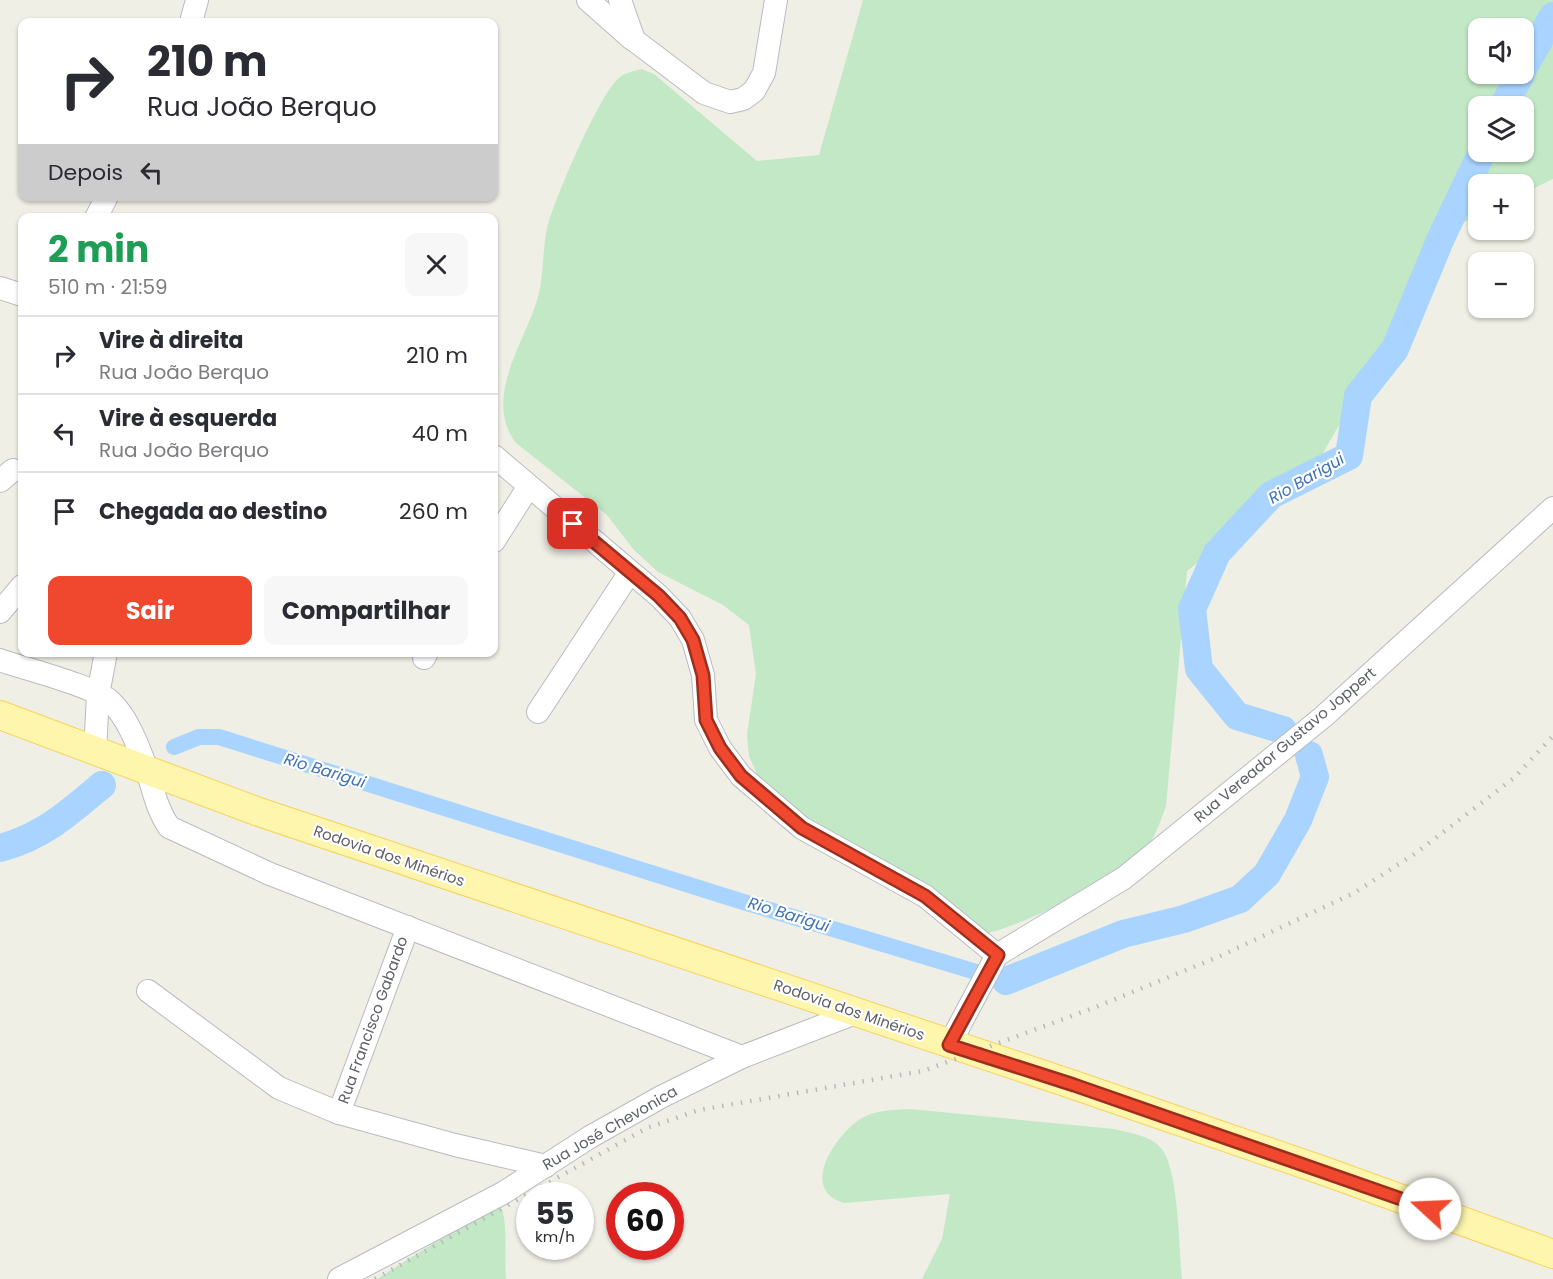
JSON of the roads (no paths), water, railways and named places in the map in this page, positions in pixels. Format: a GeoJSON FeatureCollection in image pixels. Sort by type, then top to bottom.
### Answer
{"type":"FeatureCollection","features":[{"type":"Feature","properties":{"kind":"main road","name":"Rodovia dos Minérios"},"geometry":{"type":"LineString","coordinates":[[0,714],[95,751],[146,767],[256,811],[417,867],[1074,1085],[1327,1172],[1553,1254]]}},
{"type":"Feature","properties":{"kind":"street"},"geometry":{"type":"LineString","coordinates":[[192,18],[197,0]]}},
{"type":"Feature","properties":{"kind":"street"},"geometry":{"type":"LineString","coordinates":[[588,0],[634,40],[704,93],[730,102],[743,99],[754,91],[764,73],[776,0]]}},
{"type":"Feature","properties":{"kind":"street"},"geometry":{"type":"LineString","coordinates":[[620,2],[634,40]]}},
{"type":"Feature","properties":{"kind":"street"},"geometry":{"type":"LineString","coordinates":[[498,459],[630,572],[680,618],[693,640],[703,675],[706,720],[720,748],[741,776],[802,828],[925,896],[998,955],[949,1045]]}},
{"type":"Feature","properties":{"kind":"street"},"geometry":{"type":"LineString","coordinates":[[498,535],[529,486]]}},
{"type":"Feature","properties":{"kind":"street","name":"Rua Vereador Gustavo Joppert"},"geometry":{"type":"LineString","coordinates":[[998,955],[1124,878],[1323,717],[1553,508]]}},
{"type":"Feature","properties":{"kind":"street"},"geometry":{"type":"LineString","coordinates":[[538,712],[630,572]]}},
{"type":"Feature","properties":{"kind":"street"},"geometry":{"type":"LineString","coordinates":[[0,612],[18,591]]}},
{"type":"Feature","properties":{"kind":"street"},"geometry":{"type":"LineString","coordinates":[[95,751],[98,695],[105,657]]}},
{"type":"Feature","properties":{"kind":"street"},"geometry":{"type":"LineString","coordinates":[[0,660],[111,701],[125,721],[146,767],[160,814],[169,827],[270,874],[742,1057]]}},
{"type":"Feature","properties":{"kind":"street","name":"Rua Francisco Gabardo"},"geometry":{"type":"LineString","coordinates":[[339,1113],[408,927]]}},
{"type":"Feature","properties":{"kind":"street"},"geometry":{"type":"LineString","coordinates":[[148,991],[279,1089],[339,1113],[455,1146],[546,1166]]}},
{"type":"Feature","properties":{"kind":"street","name":"Rua José Chevonica"},"geometry":{"type":"LineString","coordinates":[[339,1279],[401,1249],[451,1218],[503,1193],[661,1096],[742,1057],[858,1012]]}},
{"type":"Feature","properties":{"kind":"waterway","name":"Rio Barigui"},"geometry":{"type":"LineString","coordinates":[[1534,49],[1553,16]]}},
{"type":"Feature","properties":{"kind":"waterway","name":"Rio Barigui"},"geometry":{"type":"LineString","coordinates":[[1509,96],[1515,84]]}},
{"type":"Feature","properties":{"kind":"waterway","name":"Rio Barigui"},"geometry":{"type":"LineString","coordinates":[[1283,730],[1237,716],[1199,669],[1192,609],[1217,553],[1271,495],[1349,456],[1358,396],[1395,349],[1441,238],[1477,162]]}},
{"type":"Feature","properties":{"kind":"waterway","name":"Rio Barigui"},"geometry":{"type":"LineString","coordinates":[[174,747],[199,737],[219,737],[737,900],[1006,981]]}},
{"type":"Feature","properties":{"kind":"waterway","name":"Rio Barigui"},"geometry":{"type":"LineString","coordinates":[[1006,981],[1123,934],[1184,919],[1240,899],[1267,874],[1298,820],[1315,777],[1309,755]]}},
{"type":"Feature","properties":{"kind":"waterway","name":"Rio Barigui"},"geometry":{"type":"LineString","coordinates":[[0,848],[42,831],[102,785]]}},
{"type":"Feature","properties":{"kind":"railway"},"geometry":{"type":"LineString","coordinates":[[375,1279],[647,1128],[699,1110],[923,1071],[1096,1007],[1218,957],[1354,893],[1416,853],[1514,778],[1553,736]]}}]}
